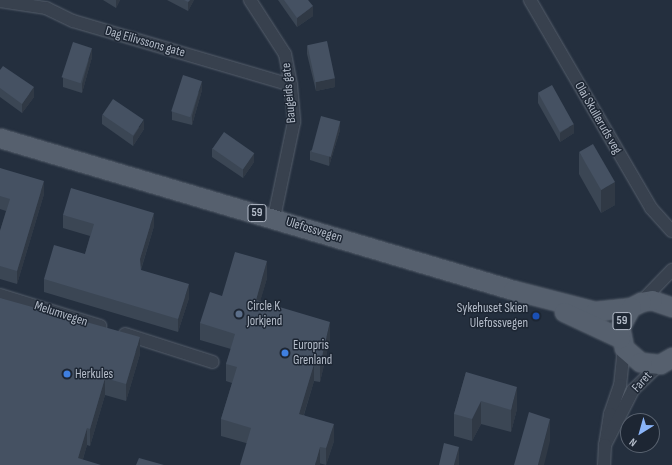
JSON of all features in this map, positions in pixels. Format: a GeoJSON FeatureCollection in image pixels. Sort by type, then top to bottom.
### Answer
{"type":"FeatureCollection","features":[{"type":"Feature","properties":{"kind":"main road","name":"Ulefossvegen"},"geometry":{"type":"LineString","coordinates":[[0,138],[513,290],[595,311],[636,305]]}},
{"type":"Feature","properties":{"kind":"main road","name":"Ulefossvegen"},"geometry":{"type":"LineString","coordinates":[[513,290],[622,343]]}},
{"type":"Feature","properties":{"kind":"main road","name":"59"},"geometry":{"type":"LineString","coordinates":[[666,361],[640,362],[622,343],[622,322],[636,305],[652,300],[672,307]]}},
{"type":"Feature","properties":{"kind":"street","name":"Baugeids gate"},"geometry":{"type":"LineString","coordinates":[[250,0],[285,54],[291,85],[294,122],[274,218]]}},
{"type":"Feature","properties":{"kind":"street","name":"Olai Skulleruds veg"},"geometry":{"type":"LineString","coordinates":[[530,0],[651,208],[672,230]]}},
{"type":"Feature","properties":{"kind":"street","name":"Dag Eilivssons gate"},"geometry":{"type":"LineString","coordinates":[[0,1],[43,4],[73,21],[291,85]]}},
{"type":"Feature","properties":{"kind":"street"},"geometry":{"type":"LineString","coordinates":[[636,305],[672,270]]}},
{"type":"Feature","properties":{"kind":"street","name":"Melumvegen"},"geometry":{"type":"LineString","coordinates":[[0,295],[213,362]]}},
{"type":"Feature","properties":{"kind":"street","name":"Faret"},"geometry":{"type":"LineString","coordinates":[[604,465],[605,445],[610,414],[620,385],[622,343]]}},
{"type":"Feature","properties":{"kind":"street","name":"Faret"},"geometry":{"type":"LineString","coordinates":[[605,445],[633,390],[666,361]]}},
{"type":"Feature","properties":{"kind":"building"},"geometry":{"type":"Polygon","coordinates":[[[284,0],[308,0],[313,6],[297,18],[284,0]]]}},
{"type":"Feature","properties":{"kind":"building"},"geometry":{"type":"Polygon","coordinates":[[[327,41],[335,78],[315,82],[307,45],[327,41]]]}},
{"type":"Feature","properties":{"kind":"building"},"geometry":{"type":"Polygon","coordinates":[[[73,42],[92,48],[81,83],[62,77],[73,42]]]}},
{"type":"Feature","properties":{"kind":"building"},"geometry":{"type":"Polygon","coordinates":[[[3,66],[34,87],[22,104],[0,88],[0,70],[3,66]]]}},
{"type":"Feature","properties":{"kind":"building"},"geometry":{"type":"Polygon","coordinates":[[[183,75],[202,81],[190,117],[171,111],[183,75]]]}},
{"type":"Feature","properties":{"kind":"building"},"geometry":{"type":"Polygon","coordinates":[[[552,85],[574,124],[560,132],[538,93],[552,85]]]}},
{"type":"Feature","properties":{"kind":"building"},"geometry":{"type":"Polygon","coordinates":[[[113,99],[144,120],[133,135],[102,115],[113,99]]]}},
{"type":"Feature","properties":{"kind":"building"},"geometry":{"type":"Polygon","coordinates":[[[321,116],[340,121],[331,157],[311,152],[321,116]]]}},
{"type":"Feature","properties":{"kind":"building"},"geometry":{"type":"Polygon","coordinates":[[[224,132],[254,153],[243,170],[213,148],[224,132]]]}},
{"type":"Feature","properties":{"kind":"building"},"geometry":{"type":"Polygon","coordinates":[[[593,144],[615,182],[601,190],[579,152],[593,144]]]}},
{"type":"Feature","properties":{"kind":"building"},"geometry":{"type":"Polygon","coordinates":[[[0,168],[44,181],[17,271],[0,266],[0,231],[10,199],[0,196],[0,168]]]}},
{"type":"Feature","properties":{"kind":"building"},"geometry":{"type":"Polygon","coordinates":[[[71,188],[154,213],[140,259],[141,270],[189,284],[178,319],[44,279],[54,245],[85,254],[94,224],[63,215],[71,188]]]}},
{"type":"Feature","properties":{"kind":"building"},"geometry":{"type":"Polygon","coordinates":[[[235,252],[267,261],[256,300],[330,322],[320,365],[314,364],[299,414],[334,424],[326,448],[320,447],[315,465],[240,465],[251,428],[221,419],[237,367],[226,364],[235,334],[200,323],[210,292],[222,296],[235,252]]]}},
{"type":"Feature","properties":{"kind":"building","name":"Herkules"},"geometry":{"type":"Polygon","coordinates":[[[0,298],[140,337],[126,384],[105,378],[90,429],[87,428],[78,458],[101,465],[0,465],[0,298]]]}},
{"type":"Feature","properties":{"kind":"building"},"geometry":{"type":"Polygon","coordinates":[[[466,372],[517,387],[511,410],[481,401],[472,419],[454,414],[466,372]]]}},
{"type":"Feature","properties":{"kind":"building"},"geometry":{"type":"Polygon","coordinates":[[[529,412],[550,419],[538,465],[514,465],[529,412]]]}},
{"type":"Feature","properties":{"kind":"building"},"geometry":{"type":"Polygon","coordinates":[[[444,443],[459,447],[454,465],[439,465],[444,443]]]}},
{"type":"Feature","properties":{"kind":"building"},"geometry":{"type":"Polygon","coordinates":[[[139,458],[164,465],[136,465],[139,458]]]}},
{"type":"Feature","properties":{"kind":"place","name":"Circle K Jorkjend"},"geometry":{"type":"Point","coordinates":[239,314]}},
{"type":"Feature","properties":{"kind":"place","name":"Sykehuset Skien Ulefossvegen"},"geometry":{"type":"Point","coordinates":[536,316]}},
{"type":"Feature","properties":{"kind":"place","name":"Europris Grenland"},"geometry":{"type":"Point","coordinates":[285,353]}},
{"type":"Feature","properties":{"kind":"place","name":"Herkules"},"geometry":{"type":"Point","coordinates":[67,374]}}]}
